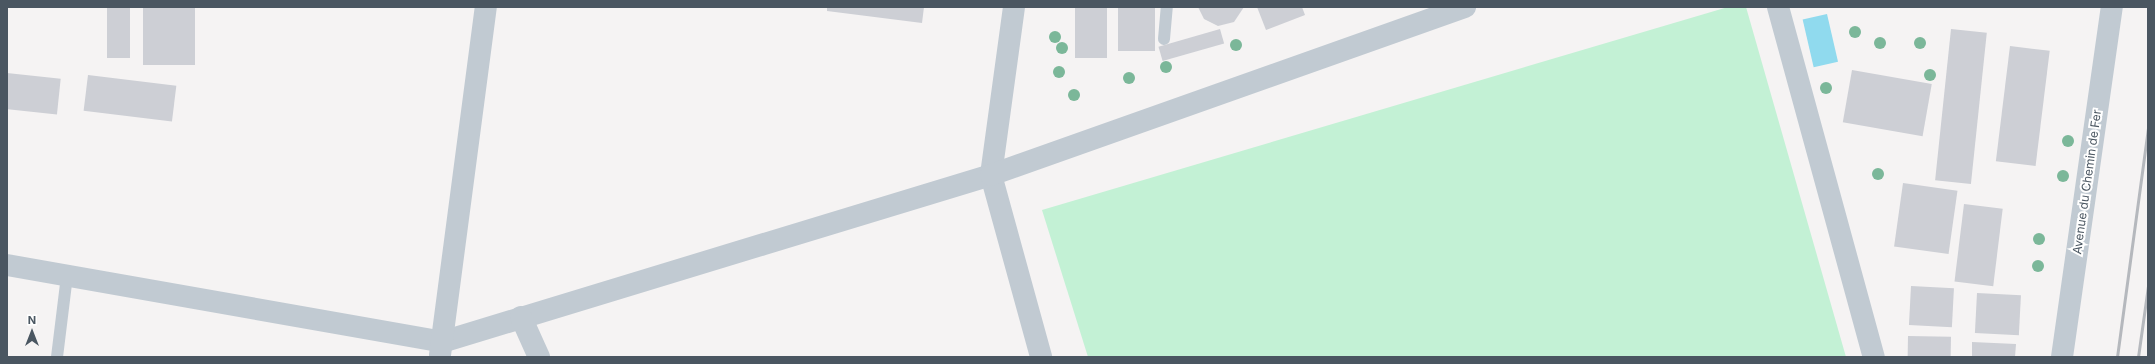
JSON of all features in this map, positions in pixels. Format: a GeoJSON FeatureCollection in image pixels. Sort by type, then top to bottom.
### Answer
{"type":"FeatureCollection","features":[{"type":"Feature","properties":{"kind":"street"},"geometry":{"type":"LineString","coordinates":[[441,350],[486,7]]}},
{"type":"Feature","properties":{"kind":"street"},"geometry":{"type":"LineString","coordinates":[[1014,7],[992,176],[1041,357]]}},
{"type":"Feature","properties":{"kind":"street"},"geometry":{"type":"LineString","coordinates":[[7,265],[441,350],[521,317],[992,176],[1465,7]]}},
{"type":"Feature","properties":{"kind":"street"},"geometry":{"type":"LineString","coordinates":[[1778,7],[1874,357]]}},
{"type":"Feature","properties":{"kind":"street","name":"Avenue du Chemin de Fer"},"geometry":{"type":"LineString","coordinates":[[2062,357],[2112,7]]}},
{"type":"Feature","properties":{"kind":"street"},"geometry":{"type":"LineString","coordinates":[[521,317],[539,357]]}},
{"type":"Feature","properties":{"kind":"lane"},"geometry":{"type":"LineString","coordinates":[[1164,39],[1167,7]]}},
{"type":"Feature","properties":{"kind":"lane"},"geometry":{"type":"LineString","coordinates":[[57,357],[67,276]]}},
{"type":"Feature","properties":{"kind":"green space"},"geometry":{"type":"Polygon","coordinates":[[[1728,7],[1746,7],[1846,357],[1088,357],[1042,210],[1728,7]]]}},
{"type":"Feature","properties":{"kind":"water"},"geometry":{"type":"Polygon","coordinates":[[[1827,14],[1838,62],[1814,67],[1803,20],[1827,14]]]}},
{"type":"Feature","properties":{"kind":"building"},"geometry":{"type":"Polygon","coordinates":[[[107,7],[130,7],[130,58],[107,58],[107,7]]]}},
{"type":"Feature","properties":{"kind":"building"},"geometry":{"type":"Polygon","coordinates":[[[143,7],[195,7],[195,65],[143,65],[143,7]]]}},
{"type":"Feature","properties":{"kind":"building"},"geometry":{"type":"Polygon","coordinates":[[[827,7],[924,7],[922,23],[827,11],[827,7]]]}},
{"type":"Feature","properties":{"kind":"building"},"geometry":{"type":"Polygon","coordinates":[[[1075,7],[1107,7],[1107,58],[1075,58],[1075,7]]]}},
{"type":"Feature","properties":{"kind":"building"},"geometry":{"type":"Polygon","coordinates":[[[1118,7],[1155,7],[1155,51],[1118,51],[1118,7]]]}},
{"type":"Feature","properties":{"kind":"building"},"geometry":{"type":"Polygon","coordinates":[[[1198,7],[1244,7],[1234,22],[1218,26],[1204,19],[1198,7]]]}},
{"type":"Feature","properties":{"kind":"building"},"geometry":{"type":"Polygon","coordinates":[[[1257,7],[1302,7],[1305,15],[1266,30],[1257,7]]]}},
{"type":"Feature","properties":{"kind":"building"},"geometry":{"type":"Polygon","coordinates":[[[1220,29],[1224,43],[1163,61],[1158,47],[1220,29]]]}},
{"type":"Feature","properties":{"kind":"building"},"geometry":{"type":"Polygon","coordinates":[[[1951,29],[1987,33],[1971,184],[1935,180],[1951,29]]]}},
{"type":"Feature","properties":{"kind":"building"},"geometry":{"type":"Polygon","coordinates":[[[2010,46],[2050,51],[2036,166],[1996,161],[2010,46]]]}},
{"type":"Feature","properties":{"kind":"building"},"geometry":{"type":"Polygon","coordinates":[[[1852,70],[1932,84],[1923,136],[1843,122],[1852,70]]]}},
{"type":"Feature","properties":{"kind":"building"},"geometry":{"type":"Polygon","coordinates":[[[7,73],[61,79],[57,114],[7,109],[7,73]]]}},
{"type":"Feature","properties":{"kind":"building"},"geometry":{"type":"Polygon","coordinates":[[[88,75],[176,86],[172,122],[84,111],[88,75]]]}},
{"type":"Feature","properties":{"kind":"building"},"geometry":{"type":"Polygon","coordinates":[[[1903,183],[1957,191],[1949,254],[1894,246],[1903,183]]]}},
{"type":"Feature","properties":{"kind":"building"},"geometry":{"type":"Polygon","coordinates":[[[1964,204],[2003,209],[1993,286],[1954,281],[1964,204]]]}},
{"type":"Feature","properties":{"kind":"building"},"geometry":{"type":"Polygon","coordinates":[[[1911,286],[1954,288],[1952,327],[1909,325],[1911,286]]]}},
{"type":"Feature","properties":{"kind":"building"},"geometry":{"type":"Polygon","coordinates":[[[1977,293],[2021,295],[2019,335],[1975,333],[1977,293]]]}},
{"type":"Feature","properties":{"kind":"building"},"geometry":{"type":"Polygon","coordinates":[[[1908,336],[1951,337],[1951,357],[1908,357],[1908,336]]]}},
{"type":"Feature","properties":{"kind":"building"},"geometry":{"type":"Polygon","coordinates":[[[1972,342],[2016,344],[2015,357],[1972,357],[1972,342]]]}},
{"type":"Feature","properties":{"kind":"railway"},"geometry":{"type":"LineString","coordinates":[[2117,357],[2148,128]]}},
{"type":"Feature","properties":{"kind":"railway"},"geometry":{"type":"LineString","coordinates":[[2138,357],[2148,286]]}}]}
